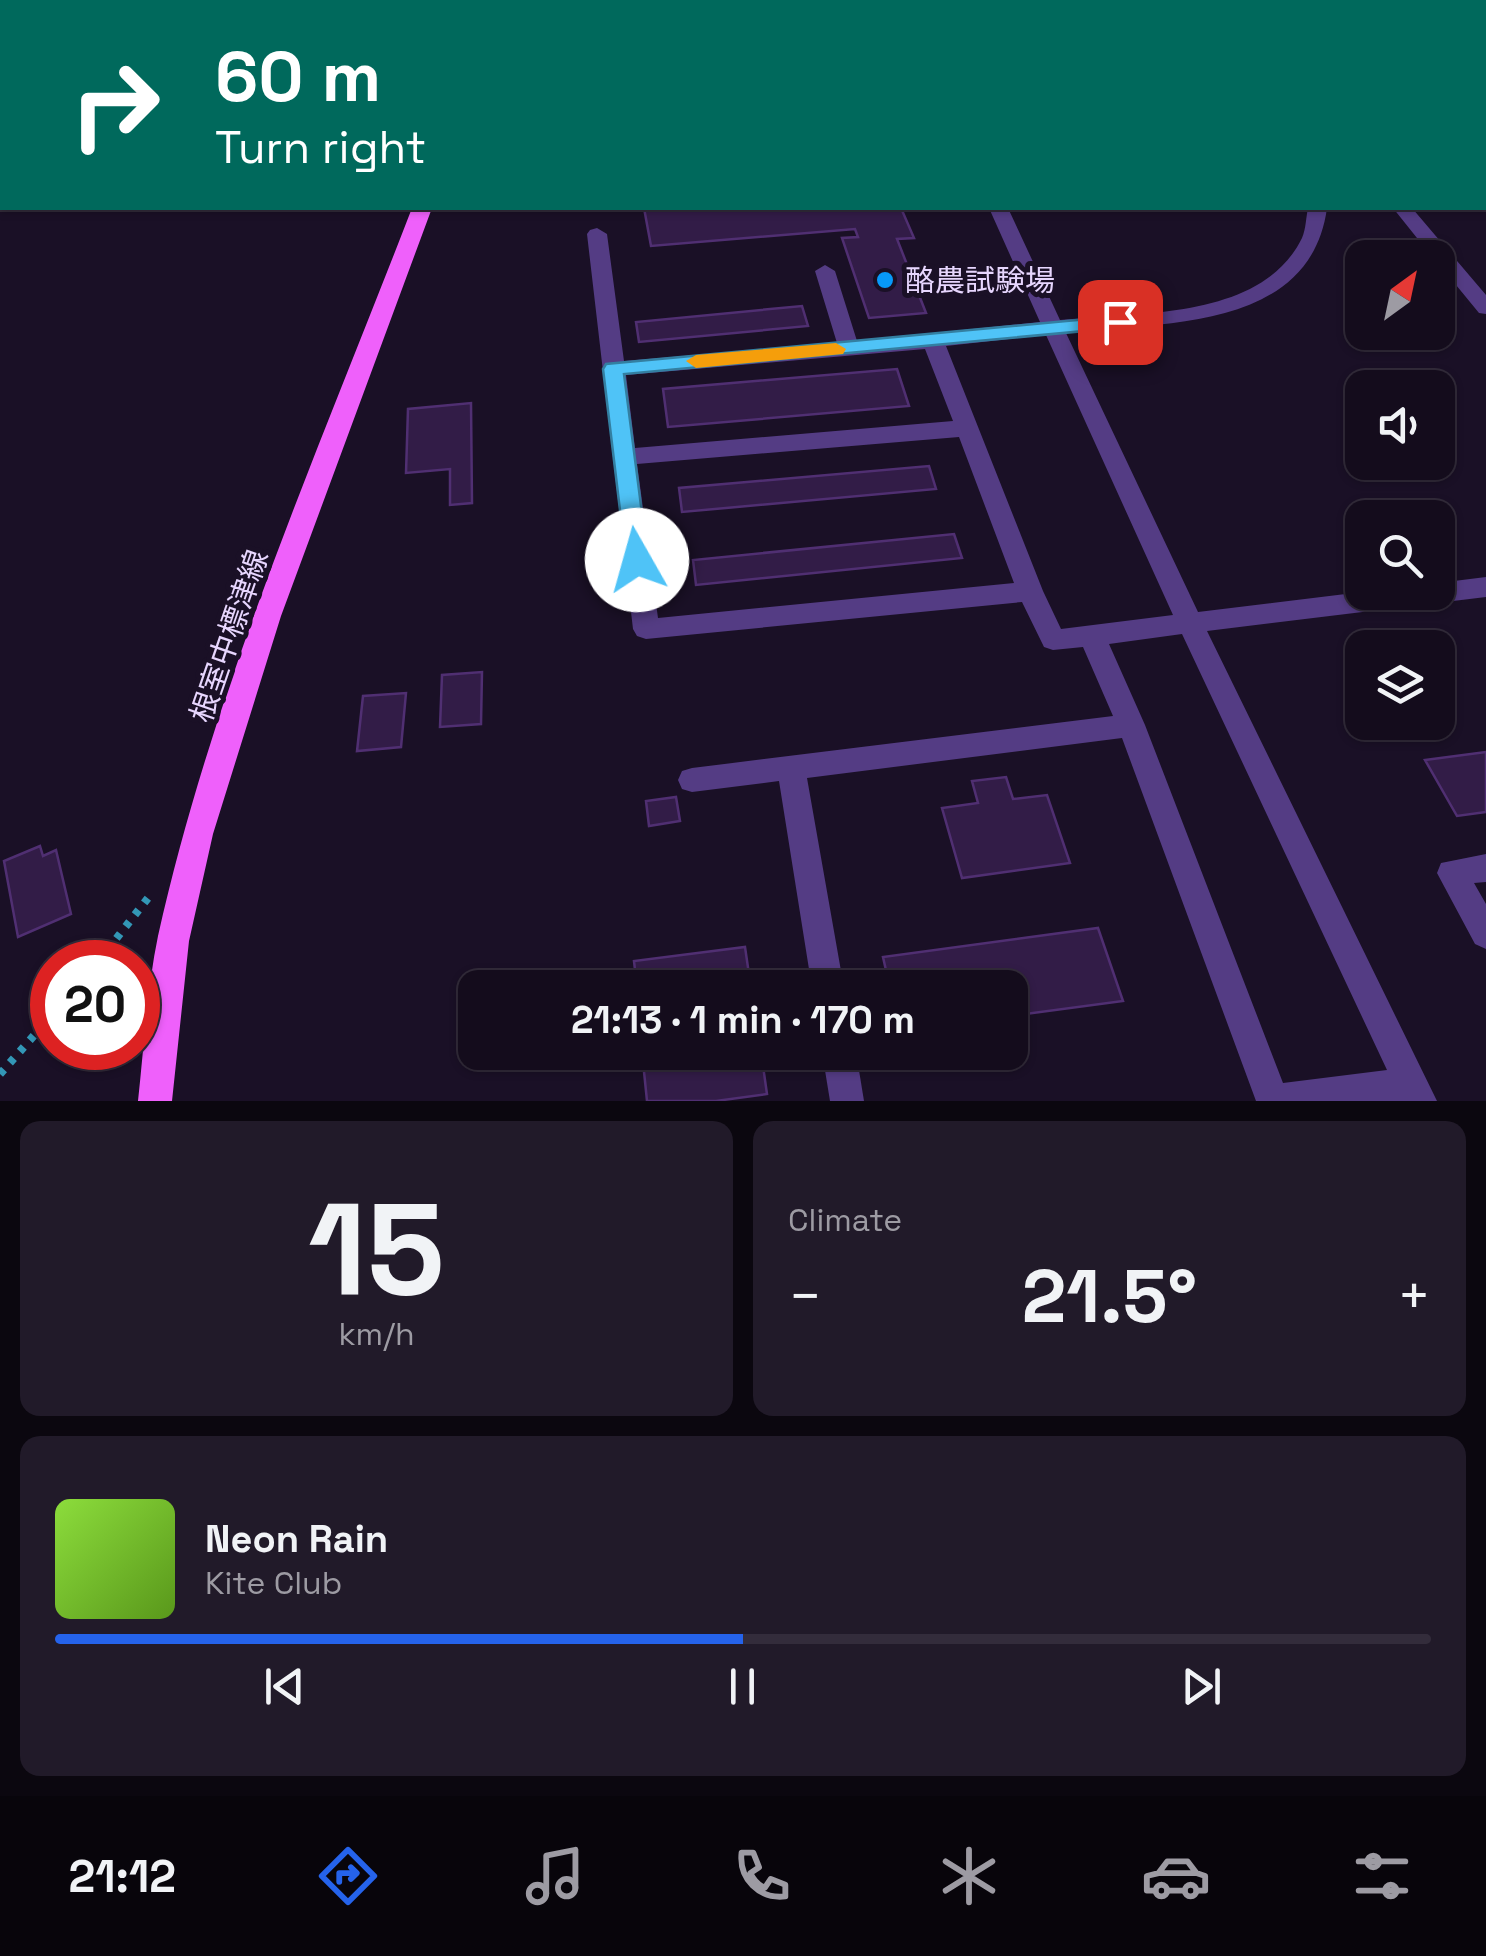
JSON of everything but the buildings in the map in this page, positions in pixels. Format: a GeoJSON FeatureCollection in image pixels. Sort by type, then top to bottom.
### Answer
{"type":"FeatureCollection","features":[{"type":"Feature","properties":{"kind":"main road","name":"根室中標津線"},"geometry":{"type":"LineString","coordinates":[[155,1101],[173,941],[198,834],[268,616],[421,210]]}},
{"type":"Feature","properties":{"kind":"lane"},"geometry":{"type":"LineString","coordinates":[[999,210],[1190,624],[1416,1093],[1275,1101],[1131,725],[1092,636]]}},
{"type":"Feature","properties":{"kind":"lane"},"geometry":{"type":"LineString","coordinates":[[613,369],[1052,329],[1223,308],[1271,288],[1292,268],[1313,236],[1317,210]]}},
{"type":"Feature","properties":{"kind":"lane"},"geometry":{"type":"LineString","coordinates":[[1404,210],[1486,308]]}},
{"type":"Feature","properties":{"kind":"lane"},"geometry":{"type":"LineString","coordinates":[[597,234],[646,629],[1030,591]]}},
{"type":"Feature","properties":{"kind":"lane"},"geometry":{"type":"LineString","coordinates":[[825,271],[850,348]]}},
{"type":"Feature","properties":{"kind":"lane"},"geometry":{"type":"LineString","coordinates":[[933,340],[1030,591],[1053,640],[1486,587]]}},
{"type":"Feature","properties":{"kind":"lane"},"geometry":{"type":"LineString","coordinates":[[624,457],[966,428]]}},
{"type":"Feature","properties":{"kind":"lane"},"geometry":{"type":"LineString","coordinates":[[692,780],[1131,725]]}},
{"type":"Feature","properties":{"kind":"lane"},"geometry":{"type":"LineString","coordinates":[[791,768],[825,970]]}},
{"type":"Feature","properties":{"kind":"lane"},"geometry":{"type":"LineString","coordinates":[[1486,868],[1452,873],[1486,934]]}},
{"type":"Feature","properties":{"kind":"lane"},"geometry":{"type":"LineString","coordinates":[[842,1070],[847,1101]]}},
{"type":"Feature","properties":{"kind":"path"},"geometry":{"type":"LineString","coordinates":[[0,1074],[30,1040]]}},
{"type":"Feature","properties":{"kind":"slow traffic"},"geometry":{"type":"LineString","coordinates":[[696,361],[836,349]]}},
{"type":"Feature","properties":{"kind":"place","name":"酪農試験場"},"geometry":{"type":"Point","coordinates":[885,280]}},
{"type":"Feature","properties":{"kind":"route"},"geometry":{"type":"LineString","coordinates":[[637,560],[613,369],[1120,322]]}}]}
